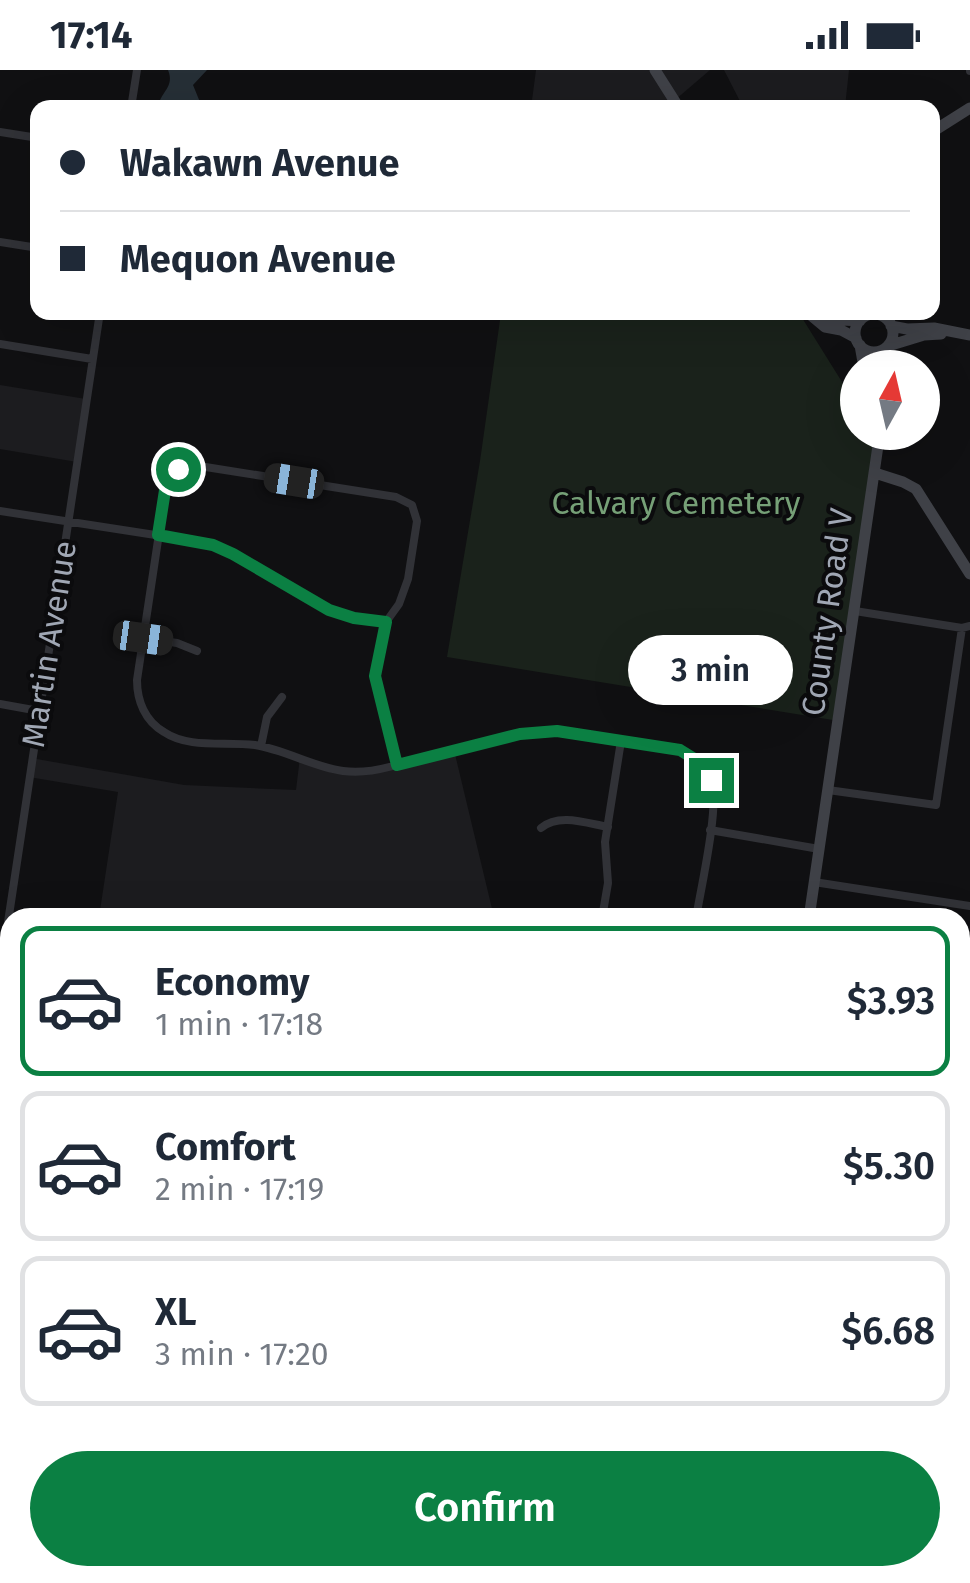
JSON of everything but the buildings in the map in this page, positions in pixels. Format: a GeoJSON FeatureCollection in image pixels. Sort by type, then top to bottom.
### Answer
{"type":"FeatureCollection","features":[{"type":"Feature","properties":{"kind":"main road"},"geometry":{"type":"LineString","coordinates":[[655,70],[674,100]]}},
{"type":"Feature","properties":{"kind":"main road"},"geometry":{"type":"LineString","coordinates":[[940,127],[970,108]]}},
{"type":"Feature","properties":{"kind":"main road"},"geometry":{"type":"LineString","coordinates":[[819,320],[825,327],[842,330],[870,350]]}},
{"type":"Feature","properties":{"kind":"main road"},"geometry":{"type":"LineString","coordinates":[[822,322],[826,320]]}},
{"type":"Feature","properties":{"kind":"main road"},"geometry":{"type":"LineString","coordinates":[[860,350],[856,331],[873,320]]}},
{"type":"Feature","properties":{"kind":"main road"},"geometry":{"type":"LineString","coordinates":[[878,320],[892,336],[885,350]]}},
{"type":"Feature","properties":{"kind":"main road"},"geometry":{"type":"LineString","coordinates":[[882,320],[907,328],[934,328],[970,336]]}},
{"type":"Feature","properties":{"kind":"main road"},"geometry":{"type":"LineString","coordinates":[[890,350],[924,336],[950,332]]}},
{"type":"Feature","properties":{"kind":"main road","name":"County Road V"},"geometry":{"type":"LineString","coordinates":[[810,908],[878,450]]}},
{"type":"Feature","properties":{"kind":"main road"},"geometry":{"type":"LineString","coordinates":[[875,474],[916,489],[970,574]]}},
{"type":"Feature","properties":{"kind":"street"},"geometry":{"type":"LineString","coordinates":[[133,100],[137,70]]}},
{"type":"Feature","properties":{"kind":"street"},"geometry":{"type":"LineString","coordinates":[[0,132],[30,137]]}},
{"type":"Feature","properties":{"kind":"street"},"geometry":{"type":"LineString","coordinates":[[0,242],[30,247]]}},
{"type":"Feature","properties":{"kind":"street","name":"Martin Avenue"},"geometry":{"type":"LineString","coordinates":[[6,908],[99,320]]}},
{"type":"Feature","properties":{"kind":"street"},"geometry":{"type":"LineString","coordinates":[[0,344],[92,359]]}},
{"type":"Feature","properties":{"kind":"street"},"geometry":{"type":"LineString","coordinates":[[397,765],[375,676],[386,622],[405,591],[417,525],[414,508],[399,497],[187,466],[175,471],[168,481],[136,680],[143,710],[157,728],[189,742],[261,746],[346,771],[368,771],[397,765],[536,732],[568,732],[680,750],[701,763],[714,790],[698,908]]}},
{"type":"Feature","properties":{"kind":"street"},"geometry":{"type":"LineString","coordinates":[[0,511],[213,545],[329,610],[386,622]]}},
{"type":"Feature","properties":{"kind":"street"},"geometry":{"type":"LineString","coordinates":[[828,790],[936,806],[966,627],[855,611]]}},
{"type":"Feature","properties":{"kind":"street"},"geometry":{"type":"LineString","coordinates":[[143,638],[177,643],[196,651]]}},
{"type":"Feature","properties":{"kind":"street"},"geometry":{"type":"LineString","coordinates":[[261,746],[267,717],[282,697]]}},
{"type":"Feature","properties":{"kind":"street"},"geometry":{"type":"LineString","coordinates":[[0,704],[38,711]]}},
{"type":"Feature","properties":{"kind":"street"},"geometry":{"type":"LineString","coordinates":[[604,908],[608,883],[605,847],[622,741]]}},
{"type":"Feature","properties":{"kind":"street"},"geometry":{"type":"LineString","coordinates":[[541,828],[550,820],[561,819],[608,827]]}},
{"type":"Feature","properties":{"kind":"street"},"geometry":{"type":"LineString","coordinates":[[710,830],[819,848]]}},
{"type":"Feature","properties":{"kind":"street"},"geometry":{"type":"LineString","coordinates":[[814,882],[970,906]]}},
{"type":"Feature","properties":{"kind":"shaded area"},"geometry":{"type":"Polygon","coordinates":[[[168,70],[207,70],[193,85],[199,100],[161,100],[170,76],[168,70]]]}},
{"type":"Feature","properties":{"kind":"shaded area"},"geometry":{"type":"Polygon","coordinates":[[[536,70],[710,70],[675,100],[532,100],[536,70]]]}},
{"type":"Feature","properties":{"kind":"shaded area"},"geometry":{"type":"Polygon","coordinates":[[[724,70],[849,70],[846,100],[739,100],[724,70]]]}},
{"type":"Feature","properties":{"kind":"shaded area"},"geometry":{"type":"Polygon","coordinates":[[[0,385],[86,399],[77,462],[0,449],[0,385]]]}},
{"type":"Feature","properties":{"kind":"shaded area"},"geometry":{"type":"Polygon","coordinates":[[[454,750],[492,908],[100,908],[118,792],[29,777],[31,758],[184,785],[296,790],[300,757],[340,770],[363,772],[454,750]]]}},
{"type":"Feature","properties":{"kind":"green space","name":"Calvary Cemetery"},"geometry":{"type":"Polygon","coordinates":[[[500,320],[803,320],[840,379],[840,450],[875,450],[833,720],[447,657],[500,320]]]}},
{"type":"Feature","properties":{"kind":"route"},"geometry":{"type":"LineString","coordinates":[[178,469],[166,484],[158,535],[213,545],[329,610],[386,622],[375,676],[397,765],[520,734],[557,731],[680,750],[701,763],[711,780]]}}]}
